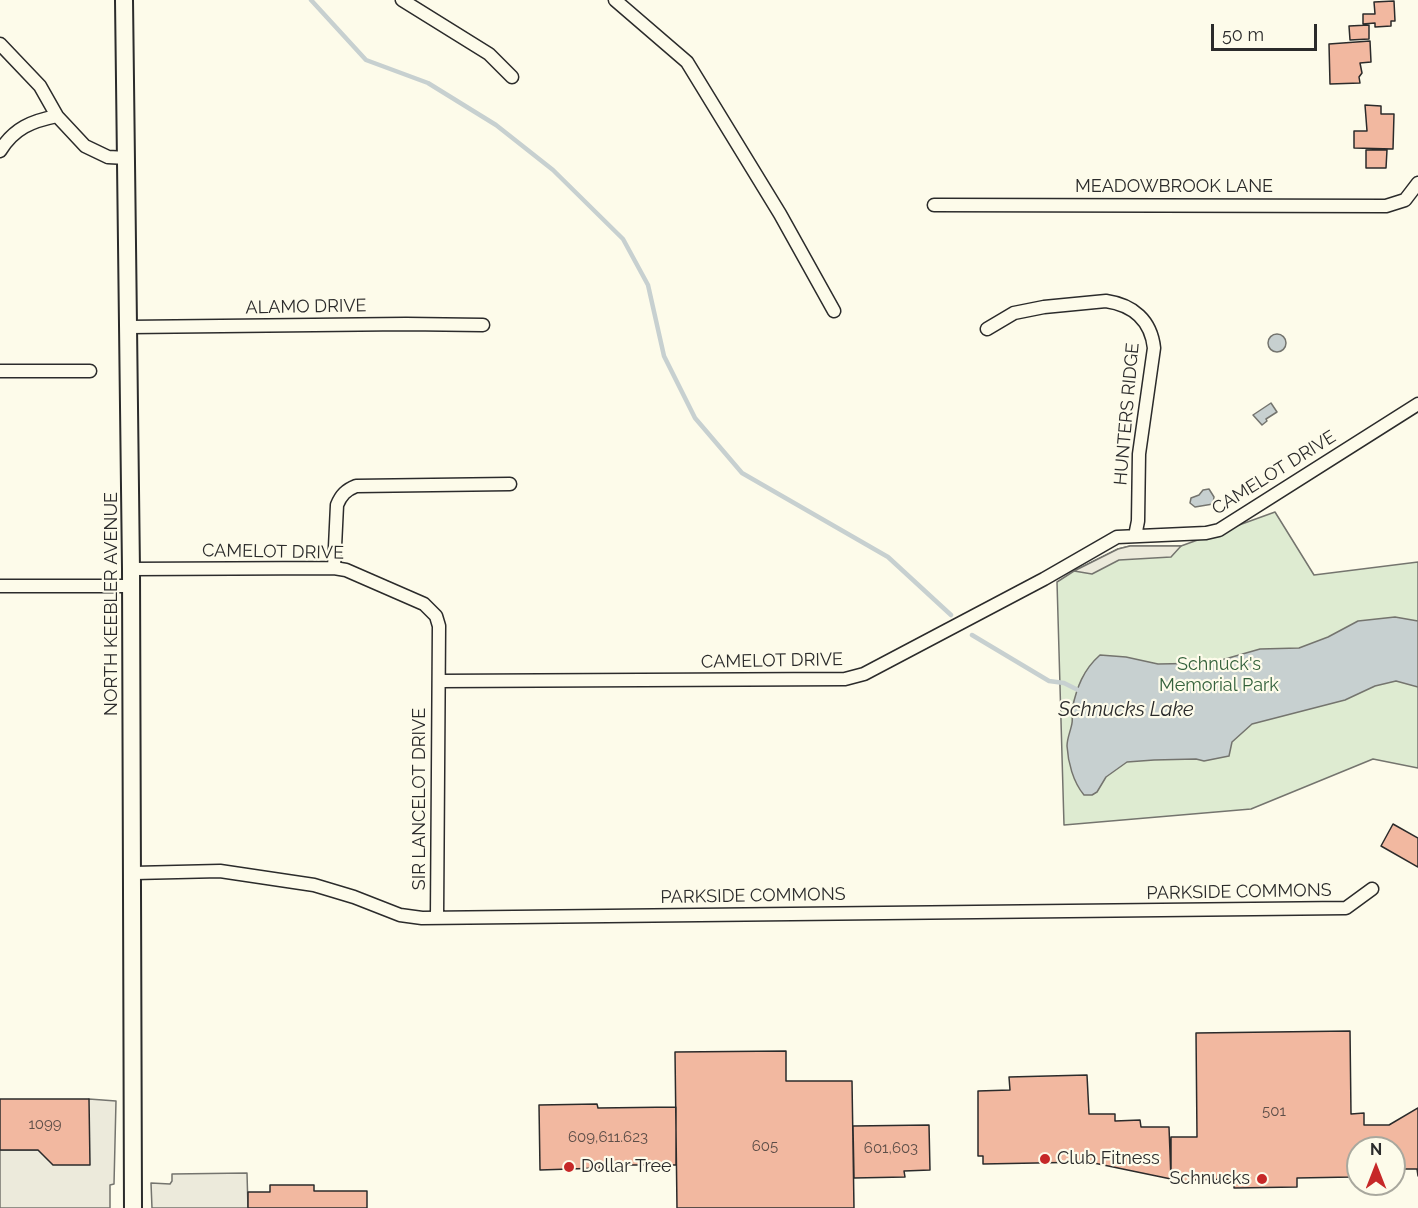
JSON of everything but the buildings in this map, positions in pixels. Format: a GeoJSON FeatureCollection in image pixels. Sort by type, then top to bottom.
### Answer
{"type":"FeatureCollection","features":[{"type":"Feature","properties":{"kind":"street","name":"NORTH KEEBLER AVENUE"},"geometry":{"type":"LineString","coordinates":[[124,0],[134,873],[133,1208]]}},
{"type":"Feature","properties":{"kind":"street"},"geometry":{"type":"LineString","coordinates":[[402,0],[489,54],[512,77]]}},
{"type":"Feature","properties":{"kind":"street"},"geometry":{"type":"LineString","coordinates":[[615,0],[687,62],[780,214],[834,311]]}},
{"type":"Feature","properties":{"kind":"street"},"geometry":{"type":"LineString","coordinates":[[0,44],[40,86],[57,116],[85,146],[108,157],[127,158]]}},
{"type":"Feature","properties":{"kind":"street"},"geometry":{"type":"LineString","coordinates":[[0,151],[19,128],[34,121],[57,116]]}},
{"type":"Feature","properties":{"kind":"street","name":"MEADOWBROOK LANE"},"geometry":{"type":"LineString","coordinates":[[934,205],[1386,206],[1397,204],[1411,195],[1418,183]]}},
{"type":"Feature","properties":{"kind":"street","name":"HUNTERS RIDGE"},"geometry":{"type":"LineString","coordinates":[[987,329],[1014,313],[1044,307],[1106,302],[1128,308],[1149,327],[1153,335],[1153,367],[1139,454],[1138,521],[1135,536]]}},
{"type":"Feature","properties":{"kind":"street","name":"ALAMO DRIVE"},"geometry":{"type":"LineString","coordinates":[[129,327],[483,325]]}},
{"type":"Feature","properties":{"kind":"street"},"geometry":{"type":"LineString","coordinates":[[0,371],[90,371]]}},
{"type":"Feature","properties":{"kind":"street","name":"CAMELOT DRIVE"},"geometry":{"type":"LineString","coordinates":[[0,586],[131,577],[334,568],[346,570],[424,603],[430,608],[439,626],[439,681],[845,679],[864,674],[1044,579],[1117,537],[1220,530],[1418,404]]}},
{"type":"Feature","properties":{"kind":"street"},"geometry":{"type":"LineString","coordinates":[[334,568],[337,505],[341,496],[349,489],[357,486],[510,484]]}},
{"type":"Feature","properties":{"kind":"street","name":"SIR LANCELOT DRIVE"},"geometry":{"type":"LineString","coordinates":[[437,917],[439,681]]}},
{"type":"Feature","properties":{"kind":"street","name":"PARKSIDE COMMONS"},"geometry":{"type":"LineString","coordinates":[[134,873],[220,871],[290,881],[344,894],[400,915],[437,917],[1346,908],[1372,889]]}},
{"type":"Feature","properties":{"kind":"green space","name":"Schnuck's Memorial Park"},"geometry":{"type":"Polygon","coordinates":[[[1275,512],[1314,575],[1418,562],[1418,768],[1373,759],[1251,809],[1064,825],[1057,582],[1118,549],[1130,546],[1181,546],[1275,512]]]}},
{"type":"Feature","properties":{"kind":"shaded area"},"geometry":{"type":"Polygon","coordinates":[[[1130,546],[1181,546],[1171,557],[1119,560],[1092,574],[1074,571],[1118,549],[1130,546]]]}},
{"type":"Feature","properties":{"kind":"shaded area"},"geometry":{"type":"Polygon","coordinates":[[[89,1099],[116,1101],[114,1184],[110,1185],[110,1208],[0,1208],[0,1150],[38,1150],[89,1099]]]}},
{"type":"Feature","properties":{"kind":"shaded area"},"geometry":{"type":"Polygon","coordinates":[[[247,1173],[248,1208],[152,1208],[151,1183],[170,1184],[172,1174],[247,1173]]]}},
{"type":"Feature","properties":{"kind":"water"},"geometry":{"type":"Polygon","coordinates":[[[1277,334],[1283,337],[1286,343],[1283,349],[1277,352],[1271,349],[1268,343],[1271,337],[1277,334]]]}},
{"type":"Feature","properties":{"kind":"water"},"geometry":{"type":"Polygon","coordinates":[[[1271,403],[1277,412],[1266,419],[1267,421],[1262,425],[1253,415],[1271,403]]]}},
{"type":"Feature","properties":{"kind":"water"},"geometry":{"type":"Polygon","coordinates":[[[1209,489],[1214,497],[1213,504],[1195,507],[1190,503],[1191,498],[1209,489]]]}},
{"type":"Feature","properties":{"kind":"water","name":"Schnucks Lake"},"geometry":{"type":"Polygon","coordinates":[[[1395,617],[1418,621],[1418,687],[1396,681],[1375,686],[1345,700],[1252,724],[1232,742],[1229,756],[1204,761],[1196,759],[1127,762],[1106,777],[1097,792],[1092,795],[1084,795],[1077,784],[1070,765],[1067,746],[1072,723],[1072,709],[1081,679],[1100,655],[1126,657],[1158,664],[1211,663],[1260,649],[1299,648],[1328,637],[1358,621],[1395,617]]]}},
{"type":"Feature","properties":{"kind":"waterway"},"geometry":{"type":"LineString","coordinates":[[311,0],[366,60],[428,83],[496,125],[553,170],[623,239],[648,285],[664,356],[695,418],[742,473],[888,557],[951,615]]}},
{"type":"Feature","properties":{"kind":"waterway"},"geometry":{"type":"LineString","coordinates":[[972,635],[1049,681],[1064,683],[1080,691]]}},
{"type":"Feature","properties":{"kind":"place","name":"Club Fitness"},"geometry":{"type":"Point","coordinates":[1045,1159]}},
{"type":"Feature","properties":{"kind":"place","name":"Dollar Tree"},"geometry":{"type":"Point","coordinates":[569,1167]}},
{"type":"Feature","properties":{"kind":"place","name":"Schnucks"},"geometry":{"type":"Point","coordinates":[1262,1179]}}]}
